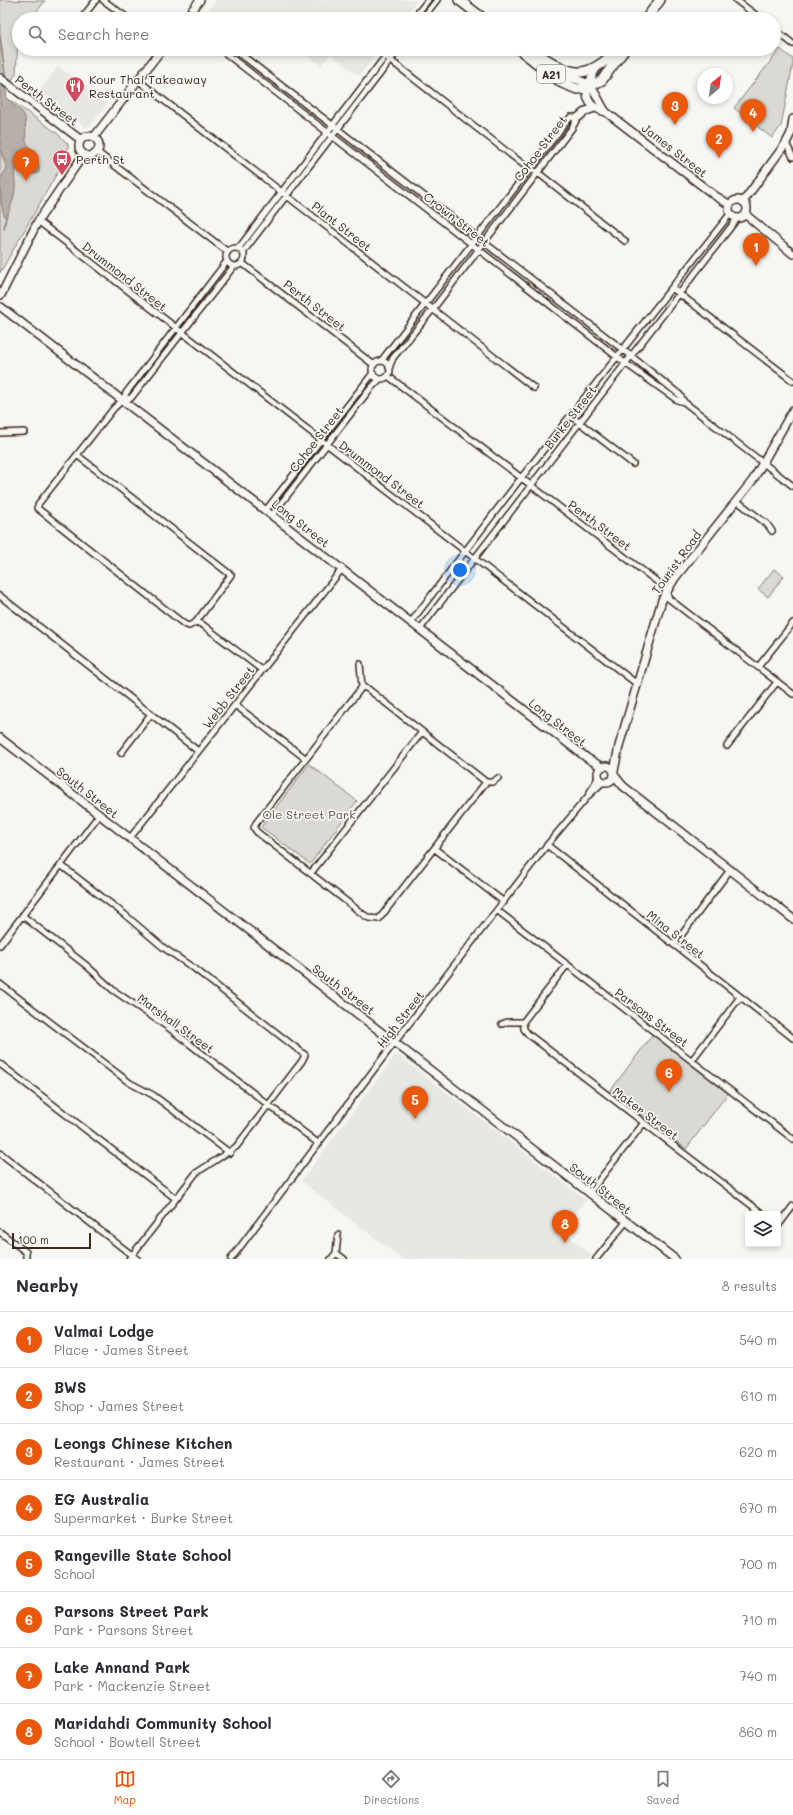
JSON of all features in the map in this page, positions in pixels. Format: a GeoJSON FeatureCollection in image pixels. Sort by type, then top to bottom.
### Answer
{"type":"FeatureCollection","features":[{"type":"Feature","properties":{"kind":"highway"},"geometry":{"type":"LineString","coordinates":[[458,0],[474,12]]}},
{"type":"Feature","properties":{"kind":"highway"},"geometry":{"type":"LineString","coordinates":[[651,12],[660,0]]}},
{"type":"Feature","properties":{"kind":"highway","name":"A21"},"geometry":{"type":"LineString","coordinates":[[528,56],[567,86],[577,89],[589,86]]}},
{"type":"Feature","properties":{"kind":"highway","name":"A21"},"geometry":{"type":"LineString","coordinates":[[541,56],[571,72],[585,72],[596,68],[612,56]]}},
{"type":"Feature","properties":{"kind":"highway"},"geometry":{"type":"LineString","coordinates":[[589,86],[604,77],[620,56]]}},
{"type":"Feature","properties":{"kind":"street"},"geometry":{"type":"LineString","coordinates":[[87,12],[96,0]]}},
{"type":"Feature","properties":{"kind":"street"},"geometry":{"type":"LineString","coordinates":[[103,0],[119,12]]}},
{"type":"Feature","properties":{"kind":"street"},"geometry":{"type":"LineString","coordinates":[[190,12],[200,0]]}},
{"type":"Feature","properties":{"kind":"street"},"geometry":{"type":"LineString","coordinates":[[419,12],[428,0]]}},
{"type":"Feature","properties":{"kind":"street"},"geometry":{"type":"LineString","coordinates":[[428,12],[437,0]]}},
{"type":"Feature","properties":{"kind":"street"},"geometry":{"type":"LineString","coordinates":[[736,0],[752,12]]}},
{"type":"Feature","properties":{"kind":"street"},"geometry":{"type":"LineString","coordinates":[[781,35],[793,44]]}},
{"type":"Feature","properties":{"kind":"street"},"geometry":{"type":"LineString","coordinates":[[94,137],[157,56]]}},
{"type":"Feature","properties":{"kind":"street","name":"Crown Street"},"geometry":{"type":"LineString","coordinates":[[229,56],[625,363],[677,400],[684,402],[793,486]]}},
{"type":"Feature","properties":{"kind":"street","name":"Crown Street"},"geometry":{"type":"LineString","coordinates":[[243,56],[624,350],[680,395],[684,402]]}},
{"type":"Feature","properties":{"kind":"street"},"geometry":{"type":"LineString","coordinates":[[123,400],[131,398],[234,266],[242,263],[244,251],[327,131],[386,56],[529,169],[537,172],[626,241]]}},
{"type":"Feature","properties":{"kind":"street"},"geometry":{"type":"LineString","coordinates":[[238,249],[332,136],[393,56]]}},
{"type":"Feature","properties":{"kind":"street"},"geometry":{"type":"LineString","coordinates":[[548,60],[549,65],[562,75],[589,86]]}},
{"type":"Feature","properties":{"kind":"street"},"geometry":{"type":"LineString","coordinates":[[576,119],[586,111],[595,108],[589,100],[589,86],[596,68]]}},
{"type":"Feature","properties":{"kind":"street","name":"Perth Street"},"geometry":{"type":"LineString","coordinates":[[0,78],[81,140]]}},
{"type":"Feature","properties":{"kind":"street","name":"Plant Street"},"geometry":{"type":"LineString","coordinates":[[139,81],[534,388]]}},
{"type":"Feature","properties":{"kind":"street","name":"James Street"},"geometry":{"type":"LineString","coordinates":[[589,86],[606,112],[714,195],[730,205]]}},
{"type":"Feature","properties":{"kind":"street","name":"James Street"},"geometry":{"type":"LineString","coordinates":[[595,108],[606,112]]}},
{"type":"Feature","properties":{"kind":"street","name":"Cohoe Street"},"geometry":{"type":"LineString","coordinates":[[381,361],[529,169],[570,117],[573,116],[576,119],[572,128],[478,248],[433,309],[393,358],[389,368]]}},
{"type":"Feature","properties":{"kind":"street"},"geometry":{"type":"LineString","coordinates":[[743,202],[786,144],[791,134],[793,119]]}},
{"type":"Feature","properties":{"kind":"street"},"geometry":{"type":"LineString","coordinates":[[86,136],[94,137],[99,144],[97,152],[92,155],[84,154],[79,146],[81,140],[86,136]]}},
{"type":"Feature","properties":{"kind":"street"},"geometry":{"type":"LineString","coordinates":[[786,144],[793,157]]}},
{"type":"Feature","properties":{"kind":"street"},"geometry":{"type":"LineString","coordinates":[[97,152],[228,252]]}},
{"type":"Feature","properties":{"kind":"street"},"geometry":{"type":"LineString","coordinates":[[0,307],[3,299],[0,294],[38,221],[84,154]]}},
{"type":"Feature","properties":{"kind":"street"},"geometry":{"type":"LineString","coordinates":[[737,200],[743,202],[747,206],[746,215],[737,218],[730,214],[730,205],[737,200]]}},
{"type":"Feature","properties":{"kind":"street","name":"Burke Street"},"geometry":{"type":"LineString","coordinates":[[411,622],[467,551],[521,478],[624,350],[730,214]]}},
{"type":"Feature","properties":{"kind":"street"},"geometry":{"type":"LineString","coordinates":[[746,215],[793,254]]}},
{"type":"Feature","properties":{"kind":"street","name":"Burke Street"},"geometry":{"type":"LineString","coordinates":[[420,629],[737,218]]}},
{"type":"Feature","properties":{"kind":"street","name":"Drummond Street"},"geometry":{"type":"LineString","coordinates":[[38,221],[467,551],[637,684]]}},
{"type":"Feature","properties":{"kind":"street"},"geometry":{"type":"LineString","coordinates":[[228,252],[233,249],[238,249],[244,254]]}},
{"type":"Feature","properties":{"kind":"street"},"geometry":{"type":"LineString","coordinates":[[77,455],[231,574],[196,622],[189,626],[184,624],[37,508],[39,503],[114,408],[123,400],[126,393],[228,261],[228,252]]}},
{"type":"Feature","properties":{"kind":"street"},"geometry":{"type":"LineString","coordinates":[[228,261],[234,266]]}},
{"type":"Feature","properties":{"kind":"street","name":"Perth Street"},"geometry":{"type":"LineString","coordinates":[[242,263],[374,365]]}},
{"type":"Feature","properties":{"kind":"street"},"geometry":{"type":"LineString","coordinates":[[672,288],[793,381]]}},
{"type":"Feature","properties":{"kind":"street","name":"Long Street"},"geometry":{"type":"LineString","coordinates":[[0,307],[269,512],[606,773]]}},
{"type":"Feature","properties":{"kind":"street"},"geometry":{"type":"LineString","coordinates":[[381,361],[386,363],[389,368],[388,376],[380,379],[373,373],[374,365],[381,361]]}},
{"type":"Feature","properties":{"kind":"street","name":"Cohoe Street"},"geometry":{"type":"LineString","coordinates":[[269,512],[321,439],[373,373]]}},
{"type":"Feature","properties":{"kind":"street","name":"Perth Street"},"geometry":{"type":"LineString","coordinates":[[388,376],[668,590],[668,598],[793,694]]}},
{"type":"Feature","properties":{"kind":"street","name":"Cohoe Street"},"geometry":{"type":"LineString","coordinates":[[269,512],[370,389],[380,379]]}},
{"type":"Feature","properties":{"kind":"street","name":"Tourist Road"},"geometry":{"type":"LineString","coordinates":[[606,773],[619,746],[658,607],[668,590],[737,501],[763,463],[793,410]]}},
{"type":"Feature","properties":{"kind":"street"},"geometry":{"type":"LineString","coordinates":[[571,416],[633,464]]}},
{"type":"Feature","properties":{"kind":"street"},"geometry":{"type":"LineString","coordinates":[[0,433],[24,432]]}},
{"type":"Feature","properties":{"kind":"street"},"geometry":{"type":"LineString","coordinates":[[737,501],[767,524],[772,531]]}},
{"type":"Feature","properties":{"kind":"street","name":"Webb Street"},"geometry":{"type":"LineString","coordinates":[[130,838],[342,569]]}},
{"type":"Feature","properties":{"kind":"street"},"geometry":{"type":"LineString","coordinates":[[0,596],[198,751]]}},
{"type":"Feature","properties":{"kind":"street"},"geometry":{"type":"LineString","coordinates":[[196,622],[203,625],[262,670]]}},
{"type":"Feature","properties":{"kind":"street"},"geometry":{"type":"LineString","coordinates":[[758,667],[793,623]]}},
{"type":"Feature","properties":{"kind":"street"},"geometry":{"type":"LineString","coordinates":[[360,664],[362,687],[305,758],[254,828],[364,915],[374,920],[379,920],[486,782]]}},
{"type":"Feature","properties":{"kind":"street"},"geometry":{"type":"LineString","coordinates":[[727,746],[777,682]]}},
{"type":"Feature","properties":{"kind":"street"},"geometry":{"type":"LineString","coordinates":[[362,687],[368,689],[486,782],[493,782],[498,778]]}},
{"type":"Feature","properties":{"kind":"street"},"geometry":{"type":"LineString","coordinates":[[235,705],[305,758]]}},
{"type":"Feature","properties":{"kind":"street"},"geometry":{"type":"LineString","coordinates":[[121,753],[151,714]]}},
{"type":"Feature","properties":{"kind":"street"},"geometry":{"type":"LineString","coordinates":[[311,873],[422,732]]}},
{"type":"Feature","properties":{"kind":"street","name":"South Street"},"geometry":{"type":"LineString","coordinates":[[0,738],[396,1042],[675,1259]]}},
{"type":"Feature","properties":{"kind":"street"},"geometry":{"type":"LineString","coordinates":[[606,773],[793,919]]}},
{"type":"Feature","properties":{"kind":"street","name":"High Street"},"geometry":{"type":"LineString","coordinates":[[231,1259],[547,845],[606,773]]}},
{"type":"Feature","properties":{"kind":"street"},"geometry":{"type":"LineString","coordinates":[[0,945],[62,866],[99,815]]}},
{"type":"Feature","properties":{"kind":"street","name":"Mina Street"},"geometry":{"type":"LineString","coordinates":[[547,845],[793,1038]]}},
{"type":"Feature","properties":{"kind":"street"},"geometry":{"type":"LineString","coordinates":[[435,849],[504,902]]}},
{"type":"Feature","properties":{"kind":"street"},"geometry":{"type":"LineString","coordinates":[[0,1153],[132,1258],[176,1198],[202,1168],[230,1153],[236,1147],[305,1055],[195,969],[164,948],[124,914],[62,866]]}},
{"type":"Feature","properties":{"kind":"street"},"geometry":{"type":"LineString","coordinates":[[674,945],[730,870]]}},
{"type":"Feature","properties":{"kind":"street","name":"Parsons Street"},"geometry":{"type":"LineString","coordinates":[[498,911],[793,1139]]}},
{"type":"Feature","properties":{"kind":"street","name":"Marshall Street"},"geometry":{"type":"LineString","coordinates":[[23,916],[88,966],[113,990],[169,1028],[319,1144]]}},
{"type":"Feature","properties":{"kind":"street"},"geometry":{"type":"LineString","coordinates":[[502,1024],[507,1022],[523,1022],[567,964]]}},
{"type":"Feature","properties":{"kind":"street"},"geometry":{"type":"LineString","coordinates":[[0,984],[130,1083],[153,1095],[230,1153]]}},
{"type":"Feature","properties":{"kind":"street"},"geometry":{"type":"LineString","coordinates":[[692,1060],[740,997]]}},
{"type":"Feature","properties":{"kind":"street","name":"Maker Street"},"geometry":{"type":"LineString","coordinates":[[523,1022],[524,1029],[528,1034],[643,1124],[759,1211]]}},
{"type":"Feature","properties":{"kind":"street"},"geometry":{"type":"LineString","coordinates":[[0,1064],[176,1198]]}},
{"type":"Feature","properties":{"kind":"street"},"geometry":{"type":"LineString","coordinates":[[589,1193],[643,1124]]}},
{"type":"Feature","properties":{"kind":"street"},"geometry":{"type":"LineString","coordinates":[[781,1222],[793,1206]]}},
{"type":"Feature","properties":{"kind":"street"},"geometry":{"type":"LineString","coordinates":[[596,1259],[626,1222]]}},
{"type":"Feature","properties":{"kind":"street"},"geometry":{"type":"LineString","coordinates":[[0,1232],[26,1252],[26,1259]]}},
{"type":"Feature","properties":{"kind":"street"},"geometry":{"type":"LineString","coordinates":[[331,1259],[336,1253],[338,1235]]}},
{"type":"Feature","properties":{"kind":"street"},"geometry":{"type":"LineString","coordinates":[[336,1253],[344,1259]]}},
{"type":"Feature","properties":{"kind":"shaded area"},"geometry":{"type":"Polygon","coordinates":[[[216,0],[417,0],[408,12],[207,12],[216,0]]]}},
{"type":"Feature","properties":{"kind":"shaded area"},"geometry":{"type":"Polygon","coordinates":[[[255,56],[264,56],[263,57],[258,58],[255,56]]]}},
{"type":"Feature","properties":{"kind":"shaded area"},"geometry":{"type":"Polygon","coordinates":[[[307,56],[328,56],[321,66],[307,56]]]}},
{"type":"Feature","properties":{"kind":"shaded area"},"geometry":{"type":"Polygon","coordinates":[[[333,56],[375,56],[359,76],[333,56]]]}},
{"type":"Feature","properties":{"kind":"shaded area"},"geometry":{"type":"Polygon","coordinates":[[[58,66],[107,104],[90,126],[85,127],[40,91],[58,66]]]}},
{"type":"Feature","properties":{"kind":"shaded area"},"geometry":{"type":"Polygon","coordinates":[[[0,85],[6,90],[7,99],[22,112],[25,117],[26,141],[40,168],[38,173],[35,174],[23,172],[19,168],[15,171],[14,195],[6,218],[2,205],[0,180],[7,168],[0,150],[0,85]],[[20,151],[19,162],[31,169],[33,168],[29,158],[20,151]]]}},
{"type":"Feature","properties":{"kind":"shaded area"},"geometry":{"type":"Polygon","coordinates":[[[395,1056],[399,1056],[586,1200],[562,1231],[591,1255],[588,1259],[402,1259],[301,1181],[395,1056]]]}},
{"type":"Feature","properties":{"kind":"green space"},"geometry":{"type":"Polygon","coordinates":[[[0,0],[45,1],[36,12],[12,12],[12,56],[17,56],[16,74],[12,80],[0,71],[0,0]]]}},
{"type":"Feature","properties":{"kind":"green space"},"geometry":{"type":"Polygon","coordinates":[[[781,50],[793,59],[781,126],[772,138],[734,108],[775,56],[781,56],[781,50]]]}},
{"type":"Feature","properties":{"kind":"green space"},"geometry":{"type":"Polygon","coordinates":[[[0,93],[57,133],[68,144],[68,154],[0,273],[0,93]]]}},
{"type":"Feature","properties":{"kind":"green space"},"geometry":{"type":"Polygon","coordinates":[[[774,569],[784,576],[768,597],[758,589],[774,569]]]}},
{"type":"Feature","properties":{"kind":"green space","name":"Ole Street Park"},"geometry":{"type":"Polygon","coordinates":[[[309,764],[357,801],[310,864],[261,827],[309,764]]]}},
{"type":"Feature","properties":{"kind":"green space"},"geometry":{"type":"Polygon","coordinates":[[[653,1034],[729,1092],[686,1149],[610,1091],[653,1034]]]}},
{"type":"Feature","properties":{"kind":"waterway"},"geometry":{"type":"LineString","coordinates":[[0,36],[5,75]]}},
{"type":"Feature","properties":{"kind":"waterway"},"geometry":{"type":"LineString","coordinates":[[4,229],[6,217]]}},
{"type":"Feature","properties":{"kind":"place","name":"Kour Thai Takeaway Restaurant"},"geometry":{"type":"Point","coordinates":[75,103]}},
{"type":"Feature","properties":{"kind":"place","name":"Leongs Chinese Kitchen"},"geometry":{"type":"Point","coordinates":[675,125]}},
{"type":"Feature","properties":{"kind":"place","name":"EG Australia"},"geometry":{"type":"Point","coordinates":[753,132]}},
{"type":"Feature","properties":{"kind":"place","name":"BWS"},"geometry":{"type":"Point","coordinates":[719,158]}},
{"type":"Feature","properties":{"kind":"place","name":"Perth St"},"geometry":{"type":"Point","coordinates":[62,176]}},
{"type":"Feature","properties":{"kind":"place","name":"Lake Annand Park"},"geometry":{"type":"Point","coordinates":[26,181]}},
{"type":"Feature","properties":{"kind":"place","name":"Valmai Lodge"},"geometry":{"type":"Point","coordinates":[756,266]}},
{"type":"Feature","properties":{"kind":"place","name":"Parsons Street Park"},"geometry":{"type":"Point","coordinates":[669,1092]}},
{"type":"Feature","properties":{"kind":"place","name":"Rangeville State School"},"geometry":{"type":"Point","coordinates":[415,1119]}},
{"type":"Feature","properties":{"kind":"place","name":"Maridahdi Community School"},"geometry":{"type":"Point","coordinates":[565,1243]}}]}
